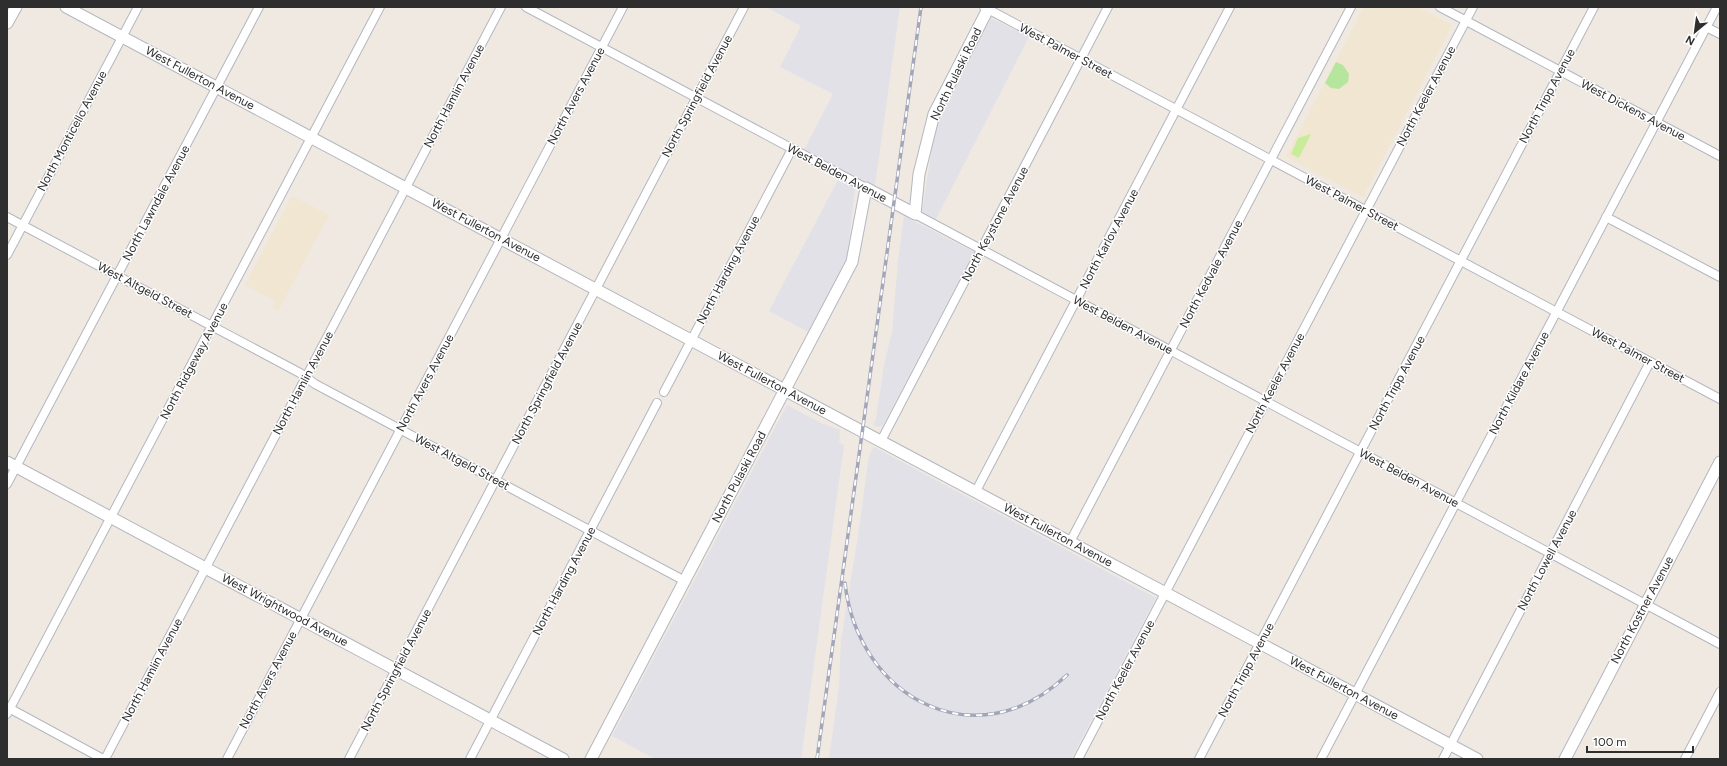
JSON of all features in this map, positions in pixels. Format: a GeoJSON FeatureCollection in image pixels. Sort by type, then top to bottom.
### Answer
{"type":"FeatureCollection","features":[{"type":"Feature","properties":{"kind":"main road"},"geometry":{"type":"LineString","coordinates":[[7,24],[16,7]]}},
{"type":"Feature","properties":{"kind":"main road","name":"West Fullerton Avenue"},"geometry":{"type":"LineString","coordinates":[[66,7],[1477,759]]}},
{"type":"Feature","properties":{"kind":"main road","name":"North Pulaski Road"},"geometry":{"type":"LineString","coordinates":[[915,214],[919,174],[934,114],[987,8]]}},
{"type":"Feature","properties":{"kind":"main road","name":"North Pulaski Road"},"geometry":{"type":"LineString","coordinates":[[591,759],[852,262],[866,188]]}},
{"type":"Feature","properties":{"kind":"main road","name":"West Belden Avenue"},"geometry":{"type":"LineString","coordinates":[[866,188],[915,214]]}},
{"type":"Feature","properties":{"kind":"main road","name":"North Kostner Avenue"},"geometry":{"type":"LineString","coordinates":[[1565,759],[1720,462]]}},
{"type":"Feature","properties":{"kind":"main road","name":"West Wrightwood Avenue"},"geometry":{"type":"LineString","coordinates":[[12,464],[563,759]]}},
{"type":"Feature","properties":{"kind":"street","name":"North Monticello Avenue"},"geometry":{"type":"LineString","coordinates":[[7,255],[138,7]]}},
{"type":"Feature","properties":{"kind":"street","name":"North Lawndale Avenue"},"geometry":{"type":"LineString","coordinates":[[7,484],[12,464],[117,276],[259,7]]}},
{"type":"Feature","properties":{"kind":"street","name":"North Ridgeway Avenue"},"geometry":{"type":"LineString","coordinates":[[8,710],[380,7]]}},
{"type":"Feature","properties":{"kind":"street","name":"North Hamlin Avenue"},"geometry":{"type":"LineString","coordinates":[[104,759],[501,7]]}},
{"type":"Feature","properties":{"kind":"street","name":"West Belden Avenue"},"geometry":{"type":"LineString","coordinates":[[526,7],[866,188]]}},
{"type":"Feature","properties":{"kind":"street","name":"North Avers Avenue"},"geometry":{"type":"LineString","coordinates":[[227,759],[623,7]]}},
{"type":"Feature","properties":{"kind":"street","name":"North Springfield Avenue"},"geometry":{"type":"LineString","coordinates":[[349,759],[744,7]]}},
{"type":"Feature","properties":{"kind":"street","name":"North Keystone Avenue"},"geometry":{"type":"LineString","coordinates":[[881,441],[1108,7]]}},
{"type":"Feature","properties":{"kind":"street","name":"North Karlov Avenue"},"geometry":{"type":"LineString","coordinates":[[976,492],[1230,7]]}},
{"type":"Feature","properties":{"kind":"street","name":"North Kedvale Avenue"},"geometry":{"type":"LineString","coordinates":[[1070,542],[1351,7]]}},
{"type":"Feature","properties":{"kind":"street","name":"West Dickens Avenue"},"geometry":{"type":"LineString","coordinates":[[1440,7],[1720,156]]}},
{"type":"Feature","properties":{"kind":"street","name":"North Keeler Avenue"},"geometry":{"type":"LineString","coordinates":[[1078,759],[1472,7]]}},
{"type":"Feature","properties":{"kind":"street","name":"North Tripp Avenue"},"geometry":{"type":"LineString","coordinates":[[1199,759],[1594,7]]}},
{"type":"Feature","properties":{"kind":"street","name":"North Kildare Avenue"},"geometry":{"type":"LineString","coordinates":[[1321,759],[1717,7]]}},
{"type":"Feature","properties":{"kind":"street","name":"West Palmer Street"},"geometry":{"type":"LineString","coordinates":[[987,8],[1720,399]]}},
{"type":"Feature","properties":{"kind":"street"},"geometry":{"type":"LineString","coordinates":[[1706,27],[1720,34]]}},
{"type":"Feature","properties":{"kind":"street","name":"North Harding Avenue"},"geometry":{"type":"LineString","coordinates":[[664,392],[792,149]]}},
{"type":"Feature","properties":{"kind":"street","name":"West Belden Avenue"},"geometry":{"type":"LineString","coordinates":[[915,214],[1720,644]]}},
{"type":"Feature","properties":{"kind":"street","name":"West Altgeld Street"},"geometry":{"type":"LineString","coordinates":[[7,217],[685,581]]}},
{"type":"Feature","properties":{"kind":"street"},"geometry":{"type":"LineString","coordinates":[[1606,217],[1720,277]]}},
{"type":"Feature","properties":{"kind":"street","name":"North Lowell Avenue"},"geometry":{"type":"LineString","coordinates":[[1443,759],[1650,362]]}},
{"type":"Feature","properties":{"kind":"street","name":"North Harding Avenue"},"geometry":{"type":"LineString","coordinates":[[470,759],[657,403]]}},
{"type":"Feature","properties":{"kind":"street"},"geometry":{"type":"LineString","coordinates":[[1685,759],[1720,692]]}},
{"type":"Feature","properties":{"kind":"street"},"geometry":{"type":"LineString","coordinates":[[8,710],[104,759]]}},
{"type":"Feature","properties":{"kind":"shaded area"},"geometry":{"type":"Polygon","coordinates":[[[766,7],[900,7],[875,185],[857,178],[804,150],[833,94],[780,67],[801,26],[766,7]]]}},
{"type":"Feature","properties":{"kind":"shaded area"},"geometry":{"type":"Polygon","coordinates":[[[1364,7],[1417,7],[1452,25],[1363,197],[1286,157],[1364,7]]]}},
{"type":"Feature","properties":{"kind":"shaded area"},"geometry":{"type":"Polygon","coordinates":[[[991,18],[1029,37],[936,219],[922,212],[936,122],[991,18]]]}},
{"type":"Feature","properties":{"kind":"shaded area"},"geometry":{"type":"Polygon","coordinates":[[[838,180],[855,189],[847,258],[808,332],[769,311],[838,180]]]}},
{"type":"Feature","properties":{"kind":"shaded area"},"geometry":{"type":"Polygon","coordinates":[[[292,196],[329,215],[278,311],[272,308],[275,301],[245,285],[292,196]]]}},
{"type":"Feature","properties":{"kind":"shaded area"},"geometry":{"type":"Polygon","coordinates":[[[904,216],[974,252],[883,425],[878,427],[873,425],[876,419],[884,365],[892,332],[898,261],[904,216]]]}},
{"type":"Feature","properties":{"kind":"shaded area"},"geometry":{"type":"Polygon","coordinates":[[[787,405],[821,423],[840,430],[839,442],[844,445],[801,759],[655,759],[612,736],[787,405]]]}},
{"type":"Feature","properties":{"kind":"shaded area"},"geometry":{"type":"Polygon","coordinates":[[[874,447],[1156,598],[1071,759],[829,759],[839,686],[841,640],[869,456],[874,447]]]}},
{"type":"Feature","properties":{"kind":"green space"},"geometry":{"type":"Polygon","coordinates":[[[1336,62],[1343,65],[1349,74],[1348,82],[1339,89],[1331,88],[1325,83],[1336,62]]]}},
{"type":"Feature","properties":{"kind":"green space"},"geometry":{"type":"Polygon","coordinates":[[[1311,134],[1299,158],[1291,154],[1298,138],[1311,134]]]}},
{"type":"Feature","properties":{"kind":"railway"},"geometry":{"type":"LineString","coordinates":[[817,759],[921,7]]}},
{"type":"Feature","properties":{"kind":"railway"},"geometry":{"type":"LineString","coordinates":[[845,583],[855,624],[873,658],[897,686],[927,705],[961,714],[996,713],[1032,700],[1067,675]]}}]}
